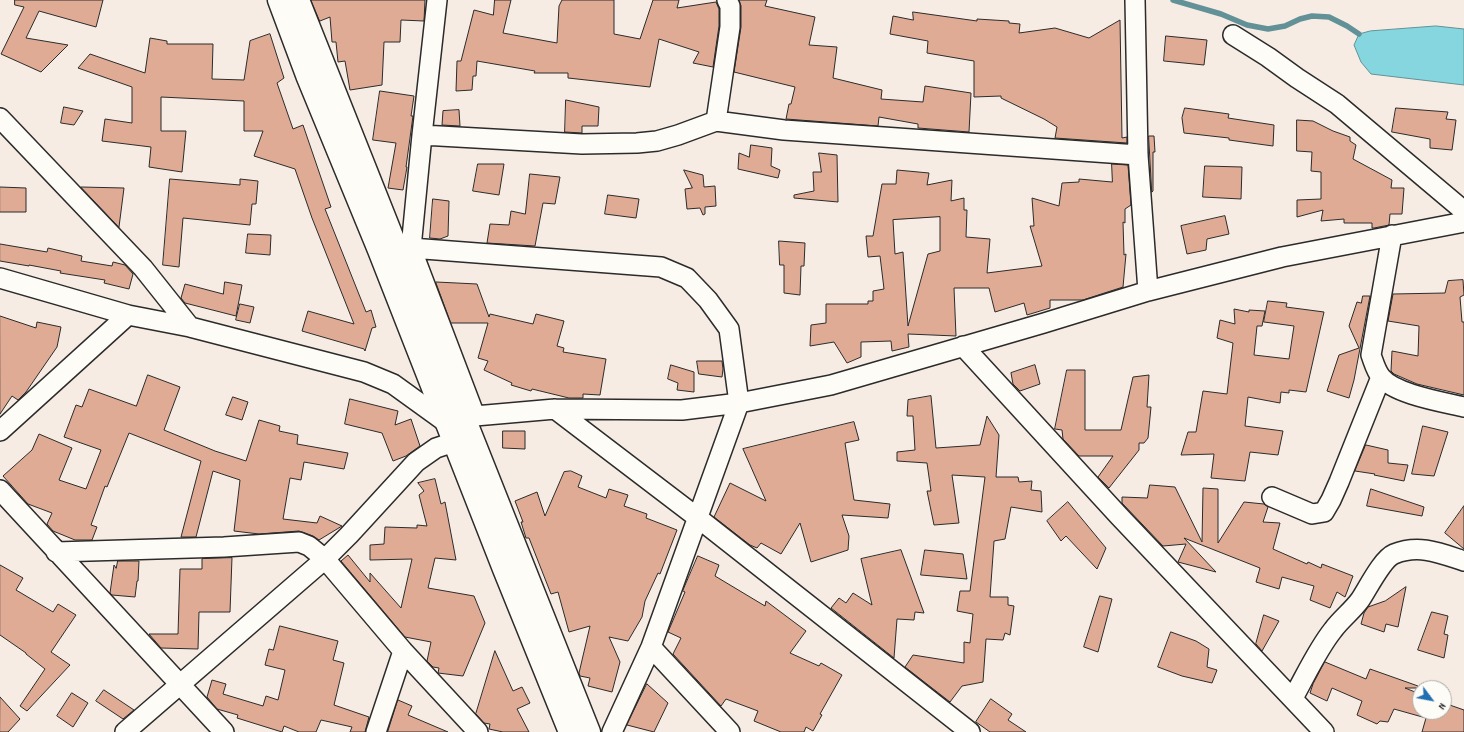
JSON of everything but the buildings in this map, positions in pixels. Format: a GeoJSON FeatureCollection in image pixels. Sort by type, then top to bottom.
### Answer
{"type":"FeatureCollection","features":[{"type":"Feature","properties":{"kind":"street"},"geometry":{"type":"LineString","coordinates":[[279,0],[307,75],[382,257],[460,425],[589,732]]}},
{"type":"Feature","properties":{"kind":"street"},"geometry":{"type":"LineString","coordinates":[[298,0],[404,249],[460,425],[570,732]]}},
{"type":"Feature","properties":{"kind":"street"},"geometry":{"type":"LineString","coordinates":[[404,249],[422,135],[437,0]]}},
{"type":"Feature","properties":{"kind":"street"},"geometry":{"type":"LineString","coordinates":[[716,121],[730,27],[730,6],[727,0]]}},
{"type":"Feature","properties":{"kind":"street"},"geometry":{"type":"LineString","coordinates":[[1135,0],[1138,155],[1148,290]]}},
{"type":"Feature","properties":{"kind":"street"},"geometry":{"type":"LineString","coordinates":[[1233,36],[1268,57],[1337,104],[1464,211]]}},
{"type":"Feature","properties":{"kind":"street"},"geometry":{"type":"LineString","coordinates":[[0,118],[143,268],[190,327]]}},
{"type":"Feature","properties":{"kind":"street"},"geometry":{"type":"LineString","coordinates":[[422,135],[582,144],[637,143],[664,139],[716,121],[784,130],[1138,155]]}},
{"type":"Feature","properties":{"kind":"street"},"geometry":{"type":"LineString","coordinates":[[125,732],[180,683],[326,559],[350,536],[416,462],[436,448],[460,425],[555,409],[682,410],[739,403],[830,385],[1044,323],[1148,290],[1282,257],[1464,222]]}},
{"type":"Feature","properties":{"kind":"street"},"geometry":{"type":"LineString","coordinates":[[1392,235],[1371,355],[1375,366],[1381,377],[1388,384],[1398,390],[1464,408]]}},
{"type":"Feature","properties":{"kind":"street"},"geometry":{"type":"LineString","coordinates":[[404,249],[661,267],[687,278],[708,300],[728,329],[739,403],[651,647],[612,732]]}},
{"type":"Feature","properties":{"kind":"street"},"geometry":{"type":"LineString","coordinates":[[0,278],[128,315],[190,327],[364,372],[393,384],[460,425]]}},
{"type":"Feature","properties":{"kind":"street"},"geometry":{"type":"LineString","coordinates":[[0,431],[128,315]]}},
{"type":"Feature","properties":{"kind":"street"},"geometry":{"type":"LineString","coordinates":[[964,346],[1119,516],[1324,732]]}},
{"type":"Feature","properties":{"kind":"street"},"geometry":{"type":"LineString","coordinates":[[1272,497],[1312,514],[1324,512],[1339,482],[1381,377]]}},
{"type":"Feature","properties":{"kind":"street"},"geometry":{"type":"LineString","coordinates":[[555,409],[698,518],[970,732]]}},
{"type":"Feature","properties":{"kind":"street"},"geometry":{"type":"LineString","coordinates":[[0,490],[224,732]]}},
{"type":"Feature","properties":{"kind":"street"},"geometry":{"type":"LineString","coordinates":[[56,552],[224,547],[299,542],[309,546],[326,559],[403,651],[478,732]]}},
{"type":"Feature","properties":{"kind":"street"},"geometry":{"type":"LineString","coordinates":[[1293,698],[1319,650],[1334,629],[1359,600],[1380,569],[1392,555],[1410,549],[1432,550],[1464,561]]}},
{"type":"Feature","properties":{"kind":"street"},"geometry":{"type":"LineString","coordinates":[[651,647],[730,732]]}},
{"type":"Feature","properties":{"kind":"street"},"geometry":{"type":"LineString","coordinates":[[376,732],[403,651]]}},
{"type":"Feature","properties":{"kind":"water"},"geometry":{"type":"Polygon","coordinates":[[[1436,26],[1464,29],[1464,85],[1371,74],[1361,62],[1354,45],[1359,34],[1370,31],[1436,26]]]}},
{"type":"Feature","properties":{"kind":"waterway"},"geometry":{"type":"LineString","coordinates":[[1173,0],[1221,14],[1247,25],[1268,29],[1285,26],[1300,19],[1312,16],[1329,17],[1359,34]]}}]}
